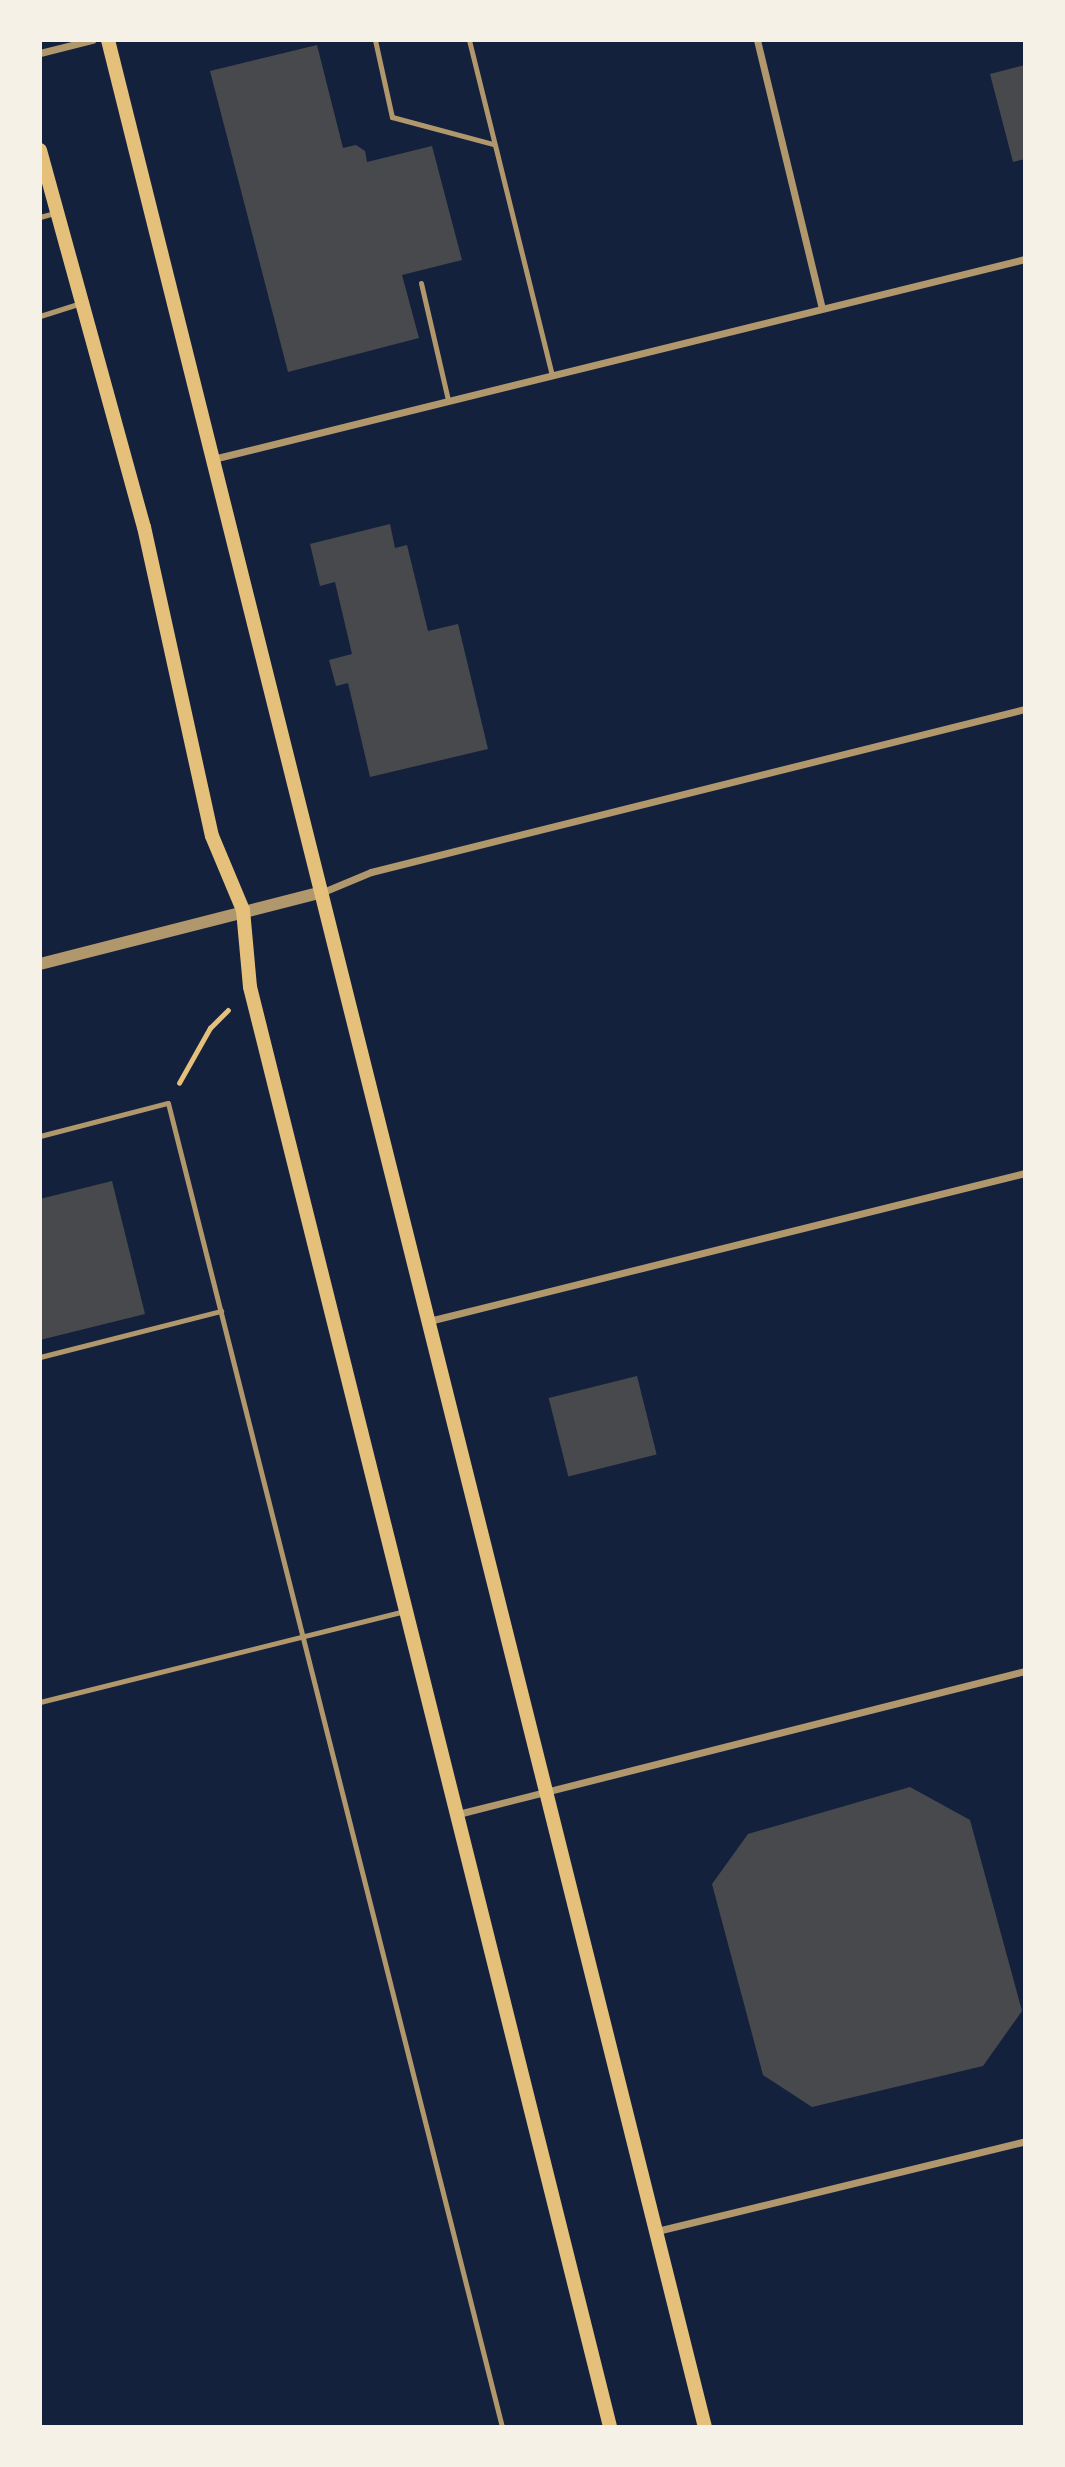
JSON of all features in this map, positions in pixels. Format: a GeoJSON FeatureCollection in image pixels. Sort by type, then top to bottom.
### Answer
{"type":"FeatureCollection","features":[{"type":"Feature","properties":{"kind":"main road"},"geometry":{"type":"LineString","coordinates":[[108,40],[705,2427]]}},
{"type":"Feature","properties":{"kind":"main road"},"geometry":{"type":"LineString","coordinates":[[40,150],[144,527],[212,836],[243,910],[250,987],[610,2427]]}},
{"type":"Feature","properties":{"kind":"street"},"geometry":{"type":"LineString","coordinates":[[40,53],[92,40]]}},
{"type":"Feature","properties":{"kind":"street"},"geometry":{"type":"LineString","coordinates":[[757,40],[822,308]]}},
{"type":"Feature","properties":{"kind":"street"},"geometry":{"type":"LineString","coordinates":[[213,458],[1025,259]]}},
{"type":"Feature","properties":{"kind":"street"},"geometry":{"type":"LineString","coordinates":[[40,964],[243,910],[323,892],[371,872],[1025,709]]}},
{"type":"Feature","properties":{"kind":"street"},"geometry":{"type":"LineString","coordinates":[[429,1321],[1025,1173]]}},
{"type":"Feature","properties":{"kind":"street"},"geometry":{"type":"LineString","coordinates":[[457,1815],[1025,1671]]}},
{"type":"Feature","properties":{"kind":"street"},"geometry":{"type":"LineString","coordinates":[[656,2232],[1025,2141]]}},
{"type":"Feature","properties":{"kind":"lane"},"geometry":{"type":"LineString","coordinates":[[375,40],[392,117],[493,144]]}},
{"type":"Feature","properties":{"kind":"lane"},"geometry":{"type":"LineString","coordinates":[[469,40],[552,375]]}},
{"type":"Feature","properties":{"kind":"lane"},"geometry":{"type":"LineString","coordinates":[[40,217],[57,212]]}},
{"type":"Feature","properties":{"kind":"lane"},"geometry":{"type":"LineString","coordinates":[[421,283],[447,400]]}},
{"type":"Feature","properties":{"kind":"lane"},"geometry":{"type":"LineString","coordinates":[[40,316],[83,303]]}},
{"type":"Feature","properties":{"kind":"lane"},"geometry":{"type":"LineString","coordinates":[[40,1136],[168,1102],[502,2427]]}},
{"type":"Feature","properties":{"kind":"lane"},"geometry":{"type":"LineString","coordinates":[[40,1357],[221,1311]]}},
{"type":"Feature","properties":{"kind":"lane"},"geometry":{"type":"LineString","coordinates":[[40,1702],[407,1610]]}},
{"type":"Feature","properties":{"kind":"path"},"geometry":{"type":"LineString","coordinates":[[168,1102],[210,1028],[250,987]]}},
{"type":"Feature","properties":{"kind":"building"},"geometry":{"type":"Polygon","coordinates":[[[317,45],[343,148],[356,145],[365,151],[367,162],[432,146],[462,260],[402,275],[419,338],[288,372],[210,71],[317,45]]]}},
{"type":"Feature","properties":{"kind":"building"},"geometry":{"type":"Polygon","coordinates":[[[1025,65],[1025,159],[1013,162],[990,74],[1025,65]]]}},
{"type":"Feature","properties":{"kind":"building"},"geometry":{"type":"Polygon","coordinates":[[[390,524],[395,548],[407,545],[428,631],[458,624],[488,749],[370,777],[348,683],[336,686],[329,660],[352,654],[335,582],[320,586],[310,544],[390,524]]]}},
{"type":"Feature","properties":{"kind":"building"},"geometry":{"type":"Polygon","coordinates":[[[112,1181],[145,1314],[40,1340],[40,1199],[112,1181]]]}},
{"type":"Feature","properties":{"kind":"building"},"geometry":{"type":"Polygon","coordinates":[[[637,1376],[657,1455],[568,1477],[549,1398],[637,1376]]]}},
{"type":"Feature","properties":{"kind":"building"},"geometry":{"type":"Polygon","coordinates":[[[910,1787],[970,1820],[1022,2011],[983,2066],[812,2107],[763,2075],[712,1884],[748,1834],[910,1787]]]}}]}
